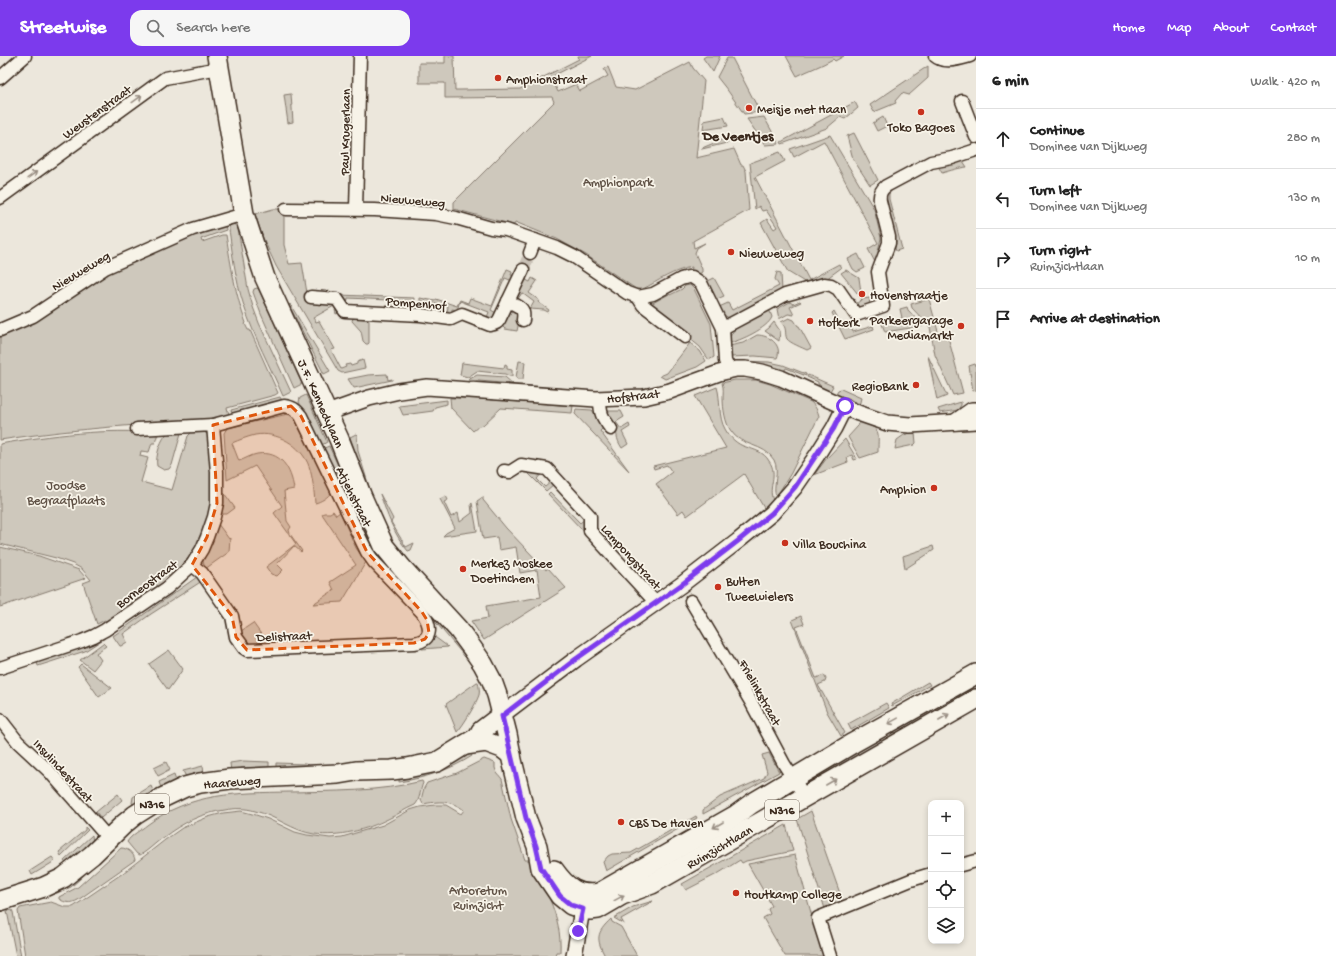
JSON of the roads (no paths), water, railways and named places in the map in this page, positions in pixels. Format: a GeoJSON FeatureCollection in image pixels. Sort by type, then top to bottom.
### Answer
{"type":"FeatureCollection","features":[{"type":"Feature","properties":{"kind":"main road","name":"J.F. Kennedylaan"},"geometry":{"type":"LineString","coordinates":[[218,62],[244,214],[265,278],[327,413],[384,546],[402,568],[437,605],[472,648],[492,681],[497,695],[526,818],[536,846],[541,868],[557,892],[571,905],[584,901]]}},
{"type":"Feature","properties":{"kind":"main road","name":"Ruimzichtlaan"},"geometry":{"type":"LineString","coordinates":[[976,674],[853,743],[751,804],[736,815],[606,890],[584,901],[590,910],[598,909],[622,895],[652,884],[976,699]]}},
{"type":"Feature","properties":{"kind":"main road","name":"Haareweg"},"geometry":{"type":"LineString","coordinates":[[0,901],[54,883],[74,870],[124,824],[147,807],[174,792],[200,783],[230,779],[314,776],[356,771],[392,770],[437,762],[478,737],[481,731],[502,716]]}},
{"type":"Feature","properties":{"kind":"main road","name":"Haareweg"},"geometry":{"type":"LineString","coordinates":[[427,763],[434,756],[450,748],[474,731],[481,731]]}},
{"type":"Feature","properties":{"kind":"main road","name":"N316"},"geometry":{"type":"LineString","coordinates":[[465,745],[486,742],[502,748],[511,755]]}},
{"type":"Feature","properties":{"kind":"street"},"geometry":{"type":"LineString","coordinates":[[0,78],[25,56]]}},
{"type":"Feature","properties":{"kind":"street","name":"Paul Krugerlaan"},"geometry":{"type":"LineString","coordinates":[[356,209],[360,56]]}},
{"type":"Feature","properties":{"kind":"street"},"geometry":{"type":"LineString","coordinates":[[935,56],[942,60],[947,60],[970,56]]}},
{"type":"Feature","properties":{"kind":"street","name":"Weustenstraat"},"geometry":{"type":"LineString","coordinates":[[0,198],[165,78],[218,62]]}},
{"type":"Feature","properties":{"kind":"street"},"geometry":{"type":"LineString","coordinates":[[962,101],[976,137]]}},
{"type":"Feature","properties":{"kind":"street"},"geometry":{"type":"LineString","coordinates":[[723,328],[785,295],[824,284],[831,285],[838,289],[856,315],[883,306],[878,272],[889,243],[889,237],[880,201],[882,189],[931,162],[952,158],[976,150]]}},
{"type":"Feature","properties":{"kind":"street","name":"Nieuweweg"},"geometry":{"type":"LineString","coordinates":[[286,209],[356,209],[436,214],[491,228],[506,230],[557,248],[573,256],[627,293],[638,297],[643,305],[685,337]]}},
{"type":"Feature","properties":{"kind":"street","name":"Nieuweweg"},"geometry":{"type":"LineString","coordinates":[[0,330],[33,316],[105,268],[193,229],[244,214]]}},
{"type":"Feature","properties":{"kind":"street"},"geometry":{"type":"LineString","coordinates":[[530,252],[535,240]]}},
{"type":"Feature","properties":{"kind":"street","name":"Pompenhof"},"geometry":{"type":"LineString","coordinates":[[311,297],[337,299],[345,311],[451,319],[462,314],[490,325],[498,322],[523,270]]}},
{"type":"Feature","properties":{"kind":"street"},"geometry":{"type":"LineString","coordinates":[[638,297],[653,294],[681,279],[688,277],[701,283],[723,328],[725,361],[729,370]]}},
{"type":"Feature","properties":{"kind":"street"},"geometry":{"type":"LineString","coordinates":[[508,301],[523,310],[523,320]]}},
{"type":"Feature","properties":{"kind":"street","name":"Hofstraat"},"geometry":{"type":"LineString","coordinates":[[327,413],[370,398],[399,391],[427,387],[600,399],[631,398],[656,394],[688,385],[729,370],[745,369],[754,370],[781,378],[858,413],[887,423],[910,425],[976,421]]}},
{"type":"Feature","properties":{"kind":"street"},"geometry":{"type":"LineString","coordinates":[[600,399],[600,411],[602,417],[611,428]]}},
{"type":"Feature","properties":{"kind":"street","name":"Atjehstraat"},"geometry":{"type":"LineString","coordinates":[[213,424],[284,406],[291,406],[296,410],[301,416],[367,552],[374,562],[428,620],[429,627],[425,639]]}},
{"type":"Feature","properties":{"kind":"street"},"geometry":{"type":"LineString","coordinates":[[502,716],[576,659],[681,585],[772,513],[795,487],[834,428],[845,406]]}},
{"type":"Feature","properties":{"kind":"street","name":"Hofstraat"},"geometry":{"type":"LineString","coordinates":[[954,422],[972,410],[976,410]]}},
{"type":"Feature","properties":{"kind":"street"},"geometry":{"type":"LineString","coordinates":[[137,429],[213,424]]}},
{"type":"Feature","properties":{"kind":"street","name":"Borneostraat"},"geometry":{"type":"LineString","coordinates":[[0,668],[94,636],[167,588],[192,565],[202,549],[214,517],[217,503],[217,472],[213,424]]}},
{"type":"Feature","properties":{"kind":"street","name":"Lampongstraat"},"geometry":{"type":"LineString","coordinates":[[504,471],[510,472],[520,465],[547,469],[590,516],[590,531],[656,603]]}},
{"type":"Feature","properties":{"kind":"street","name":"Delistraat"},"geometry":{"type":"LineString","coordinates":[[192,565],[202,573],[232,616],[236,637],[247,650],[414,643],[425,639]]}},
{"type":"Feature","properties":{"kind":"street","name":"Frielinkstraat"},"geometry":{"type":"LineString","coordinates":[[691,601],[752,702],[784,764],[805,797]]}},
{"type":"Feature","properties":{"kind":"street","name":"Insulindestraat"},"geometry":{"type":"LineString","coordinates":[[0,720],[18,742],[49,771],[109,839]]}},
{"type":"Feature","properties":{"kind":"street"},"geometry":{"type":"LineString","coordinates":[[964,864],[976,860]]}},
{"type":"Feature","properties":{"kind":"street"},"geometry":{"type":"LineString","coordinates":[[830,956],[818,918],[911,880],[928,875]]}},
{"type":"Feature","properties":{"kind":"street"},"geometry":{"type":"LineString","coordinates":[[574,956],[584,901]]}},
{"type":"Feature","properties":{"kind":"tunnel"},"geometry":{"type":"LineString","coordinates":[[523,270],[530,253]]}},
{"type":"Feature","properties":{"kind":"place","name":"Amphionstraat"},"geometry":{"type":"Point","coordinates":[498,78]}},
{"type":"Feature","properties":{"kind":"place","name":"Meisje met Haan"},"geometry":{"type":"Point","coordinates":[749,108]}},
{"type":"Feature","properties":{"kind":"place","name":"Toko Bagoes"},"geometry":{"type":"Point","coordinates":[921,112]}},
{"type":"Feature","properties":{"kind":"place","name":"Nieuweweg"},"geometry":{"type":"Point","coordinates":[731,252]}},
{"type":"Feature","properties":{"kind":"place","name":"Hovenstraatje"},"geometry":{"type":"Point","coordinates":[862,294]}},
{"type":"Feature","properties":{"kind":"place","name":"Hofkerk"},"geometry":{"type":"Point","coordinates":[810,321]}},
{"type":"Feature","properties":{"kind":"place","name":"Parkeergarage Mediamarkt"},"geometry":{"type":"Point","coordinates":[961,326]}},
{"type":"Feature","properties":{"kind":"place","name":"RegioBank"},"geometry":{"type":"Point","coordinates":[916,385]}},
{"type":"Feature","properties":{"kind":"place","name":"Amphion"},"geometry":{"type":"Point","coordinates":[934,488]}},
{"type":"Feature","properties":{"kind":"place","name":"Villa Bouchina"},"geometry":{"type":"Point","coordinates":[785,543]}},
{"type":"Feature","properties":{"kind":"place","name":"Merkez Moskee Doetinchem"},"geometry":{"type":"Point","coordinates":[463,569]}},
{"type":"Feature","properties":{"kind":"place","name":"Bulten Tweewielers"},"geometry":{"type":"Point","coordinates":[718,587]}},
{"type":"Feature","properties":{"kind":"place","name":"CBS De Haven"},"geometry":{"type":"Point","coordinates":[621,822]}},
{"type":"Feature","properties":{"kind":"place","name":"Houtkamp College"},"geometry":{"type":"Point","coordinates":[736,893]}},
{"type":"Feature","properties":{"kind":"district","name":"De Veentjes"},"geometry":{"type":"Point","coordinates":[738,135]}},
{"type":"Feature","properties":{"kind":"park label","name":"Amphionpark"},"geometry":{"type":"Point","coordinates":[618,181]}},
{"type":"Feature","properties":{"kind":"park label","name":"Joodse Begraafplaats"},"geometry":{"type":"Point","coordinates":[66,492]}},
{"type":"Feature","properties":{"kind":"park label","name":"Arboretum Ruimzicht"},"geometry":{"type":"Point","coordinates":[478,896]}}]}
